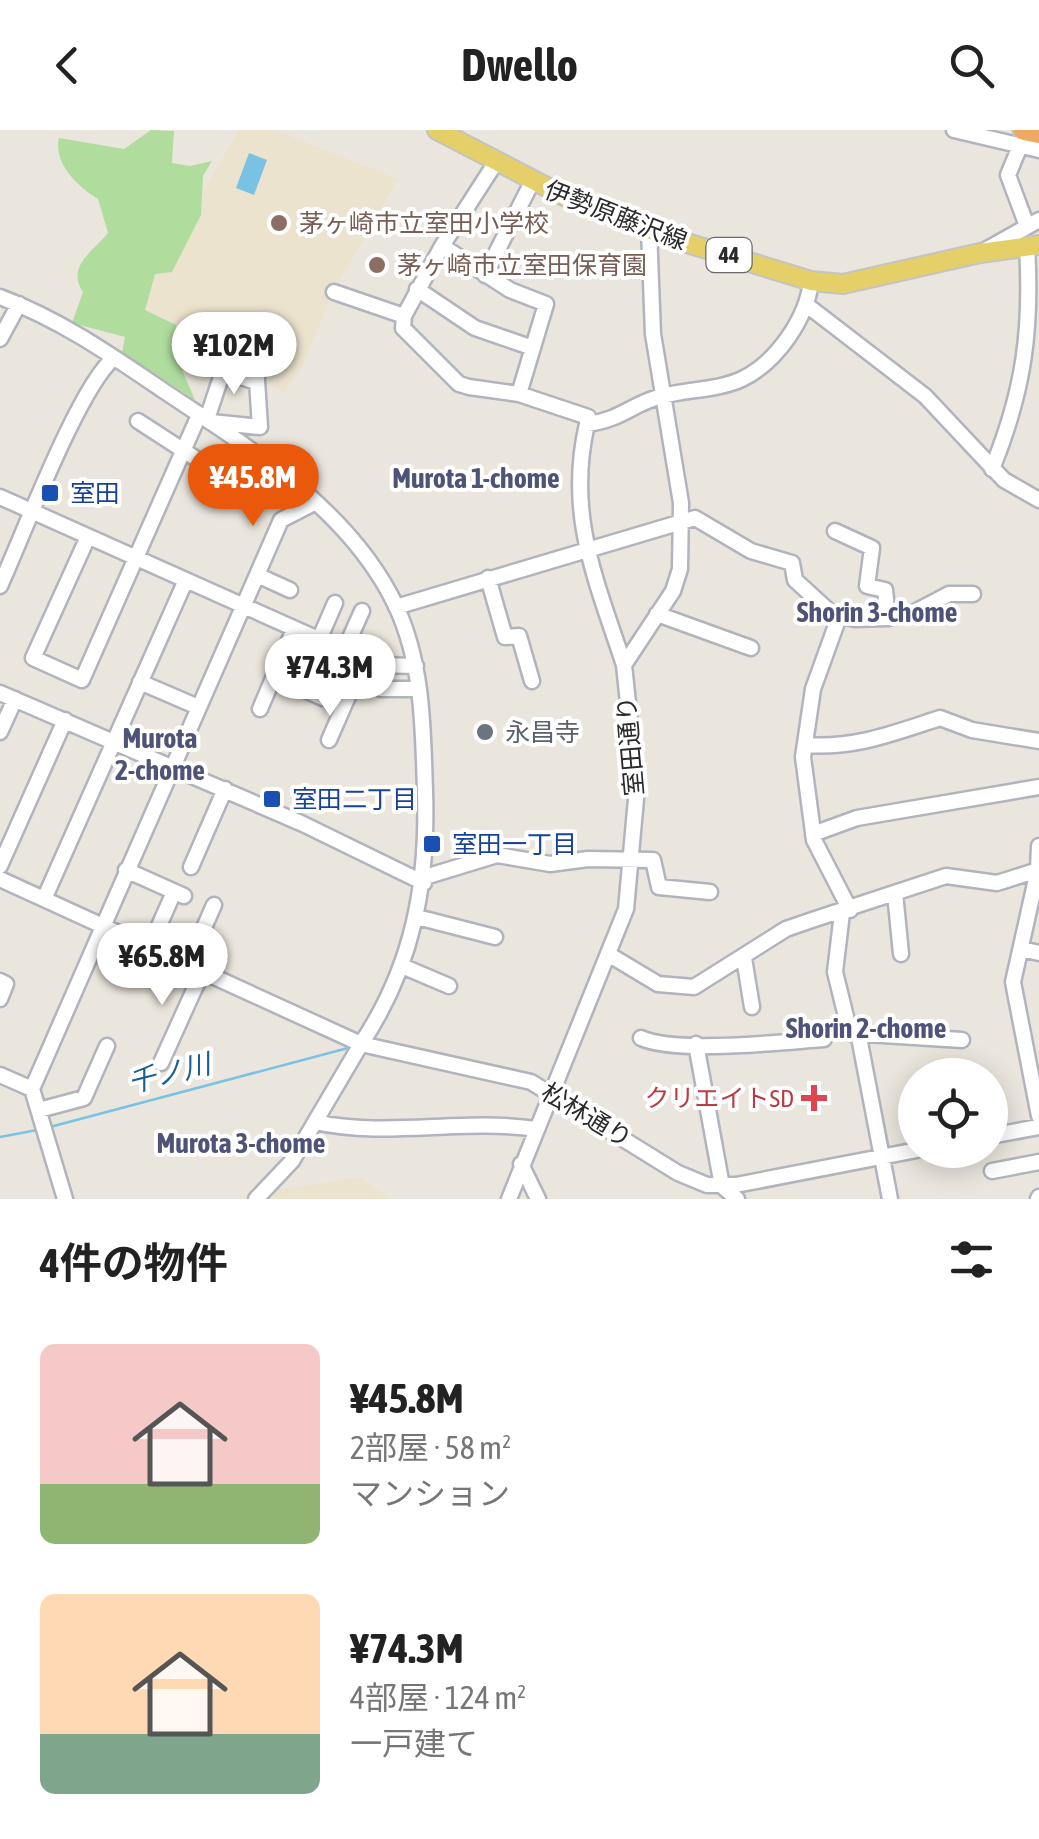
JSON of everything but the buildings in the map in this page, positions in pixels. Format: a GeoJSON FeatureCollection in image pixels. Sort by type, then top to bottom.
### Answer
{"type":"FeatureCollection","features":[{"type":"Feature","properties":{"kind":"highway"},"geometry":{"type":"LineString","coordinates":[[1022,138],[1039,133]]}},
{"type":"Feature","properties":{"kind":"main road","name":"伊勢原藤沢線"},"geometry":{"type":"LineString","coordinates":[[448,132],[532,182],[649,229],[811,281],[843,284],[980,253],[1033,246]]}},
{"type":"Feature","properties":{"kind":"street"},"geometry":{"type":"LineString","coordinates":[[954,130],[1022,138],[1039,150]]}},
{"type":"Feature","properties":{"kind":"street"},"geometry":{"type":"LineString","coordinates":[[980,253],[1033,223],[1008,175],[1022,138]]}},
{"type":"Feature","properties":{"kind":"street"},"geometry":{"type":"LineString","coordinates":[[496,162],[416,288],[404,316],[404,328],[459,384],[519,394],[588,417],[577,479],[586,551],[624,665]]}},
{"type":"Feature","properties":{"kind":"street"},"geometry":{"type":"LineString","coordinates":[[486,276],[532,182]]}},
{"type":"Feature","properties":{"kind":"street","name":"室田通り"},"geometry":{"type":"LineString","coordinates":[[508,1199],[626,909],[636,767],[624,665],[678,580],[682,520],[653,334],[649,229]]}},
{"type":"Feature","properties":{"kind":"street"},"geometry":{"type":"LineString","coordinates":[[442,246],[486,276],[546,304],[519,394]]}},
{"type":"Feature","properties":{"kind":"street"},"geometry":{"type":"LineString","coordinates":[[992,469],[1027,350],[1033,246]]}},
{"type":"Feature","properties":{"kind":"street"},"geometry":{"type":"LineString","coordinates":[[587,424],[624,416],[664,397],[744,378],[773,354],[808,306],[811,281]]}},
{"type":"Feature","properties":{"kind":"street"},"geometry":{"type":"LineString","coordinates":[[416,288],[475,328],[532,348]]}},
{"type":"Feature","properties":{"kind":"street"},"geometry":{"type":"LineString","coordinates":[[334,292],[404,316]]}},
{"type":"Feature","properties":{"kind":"street"},"geometry":{"type":"LineString","coordinates":[[0,297],[114,358],[278,469],[314,502],[375,573],[396,607],[416,666],[420,689],[425,880],[417,917],[402,966],[361,1044],[292,1161],[256,1199]]}},
{"type":"Feature","properties":{"kind":"street"},"geometry":{"type":"LineString","coordinates":[[0,339],[19,304]]}},
{"type":"Feature","properties":{"kind":"street"},"geometry":{"type":"LineString","coordinates":[[808,306],[925,396],[992,469],[1039,500]]}},
{"type":"Feature","properties":{"kind":"street"},"geometry":{"type":"LineString","coordinates":[[0,586],[90,392],[103,367],[114,358]]}},
{"type":"Feature","properties":{"kind":"street"},"geometry":{"type":"LineString","coordinates":[[206,419],[260,426],[256,365]]}},
{"type":"Feature","properties":{"kind":"street"},"geometry":{"type":"LineString","coordinates":[[86,539],[33,658],[82,680],[184,451],[206,419],[223,371],[256,382]]}},
{"type":"Feature","properties":{"kind":"street"},"geometry":{"type":"LineString","coordinates":[[138,421],[232,482]]}},
{"type":"Feature","properties":{"kind":"street"},"geometry":{"type":"LineString","coordinates":[[0,497],[32,515],[376,666],[416,666]]}},
{"type":"Feature","properties":{"kind":"street"},"geometry":{"type":"LineString","coordinates":[[65,1199],[32,1089],[281,520],[314,502]]}},
{"type":"Feature","properties":{"kind":"street"},"geometry":{"type":"LineString","coordinates":[[396,607],[682,520],[699,519],[751,551],[792,563],[795,580],[839,618],[888,618],[914,612],[949,594],[973,594]]}},
{"type":"Feature","properties":{"kind":"street"},"geometry":{"type":"LineString","coordinates":[[835,531],[872,548],[866,586],[885,590],[888,618]]}},
{"type":"Feature","properties":{"kind":"street"},"geometry":{"type":"LineString","coordinates":[[257,574],[290,590]]}},
{"type":"Feature","properties":{"kind":"street"},"geometry":{"type":"LineString","coordinates":[[488,578],[505,637],[519,636],[532,681]]}},
{"type":"Feature","properties":{"kind":"street"},"geometry":{"type":"LineString","coordinates":[[44,897],[185,582]]}},
{"type":"Feature","properties":{"kind":"street"},"geometry":{"type":"LineString","coordinates":[[319,640],[336,603]]}},
{"type":"Feature","properties":{"kind":"street"},"geometry":{"type":"LineString","coordinates":[[274,676],[323,698],[362,611]]}},
{"type":"Feature","properties":{"kind":"street"},"geometry":{"type":"LineString","coordinates":[[657,614],[706,627],[751,648]]}},
{"type":"Feature","properties":{"kind":"street"},"geometry":{"type":"LineString","coordinates":[[839,618],[836,634],[818,670],[805,745],[805,786],[813,834],[846,912],[836,985],[850,1033],[962,1040]]}},
{"type":"Feature","properties":{"kind":"street"},"geometry":{"type":"LineString","coordinates":[[260,709],[294,629]]}},
{"type":"Feature","properties":{"kind":"street"},"geometry":{"type":"LineString","coordinates":[[328,740],[364,660]]}},
{"type":"Feature","properties":{"kind":"street"},"geometry":{"type":"LineString","coordinates":[[356,679],[380,689],[420,689]]}},
{"type":"Feature","properties":{"kind":"street"},"geometry":{"type":"LineString","coordinates":[[140,682],[198,707]]}},
{"type":"Feature","properties":{"kind":"street"},"geometry":{"type":"LineString","coordinates":[[0,732],[7,696],[425,880],[497,855],[550,864],[654,860],[658,886],[710,892]]}},
{"type":"Feature","properties":{"kind":"street"},"geometry":{"type":"LineString","coordinates":[[805,745],[833,747],[894,736],[940,718],[972,730],[1039,741]]}},
{"type":"Feature","properties":{"kind":"street"},"geometry":{"type":"LineString","coordinates":[[0,866],[65,720]]}},
{"type":"Feature","properties":{"kind":"street"},"geometry":{"type":"LineString","coordinates":[[813,834],[857,818],[1039,787]]}},
{"type":"Feature","properties":{"kind":"street"},"geometry":{"type":"LineString","coordinates":[[191,867],[225,789]]}},
{"type":"Feature","properties":{"kind":"street"},"geometry":{"type":"LineString","coordinates":[[1039,846],[1039,871],[1014,986],[1039,1116]]}},
{"type":"Feature","properties":{"kind":"street"},"geometry":{"type":"LineString","coordinates":[[126,870],[179,894],[150,946]]}},
{"type":"Feature","properties":{"kind":"street"},"geometry":{"type":"LineString","coordinates":[[608,954],[646,978],[682,989],[744,958],[786,930],[946,876],[997,883],[1039,871]]}},
{"type":"Feature","properties":{"kind":"street","name":"松林通り"},"geometry":{"type":"LineString","coordinates":[[0,880],[361,1044],[531,1082],[678,1173],[722,1186],[898,1154]]}},
{"type":"Feature","properties":{"kind":"street"},"geometry":{"type":"LineString","coordinates":[[895,893],[901,954]]}},
{"type":"Feature","properties":{"kind":"street"},"geometry":{"type":"LineString","coordinates":[[160,1063],[214,905]]}},
{"type":"Feature","properties":{"kind":"street"},"geometry":{"type":"LineString","coordinates":[[417,917],[494,937]]}},
{"type":"Feature","properties":{"kind":"street"},"geometry":{"type":"LineString","coordinates":[[1021,949],[1039,953]]}},
{"type":"Feature","properties":{"kind":"street"},"geometry":{"type":"LineString","coordinates":[[744,958],[752,1007]]}},
{"type":"Feature","properties":{"kind":"street"},"geometry":{"type":"LineString","coordinates":[[402,966],[449,986]]}},
{"type":"Feature","properties":{"kind":"street"},"geometry":{"type":"LineString","coordinates":[[0,982],[6,984],[0,999]]}},
{"type":"Feature","properties":{"kind":"street"},"geometry":{"type":"LineString","coordinates":[[858,1032],[890,1199]]}},
{"type":"Feature","properties":{"kind":"street"},"geometry":{"type":"LineString","coordinates":[[641,1038],[654,1044],[824,1039]]}},
{"type":"Feature","properties":{"kind":"street"},"geometry":{"type":"LineString","coordinates":[[696,1044],[722,1186],[736,1199]]}},
{"type":"Feature","properties":{"kind":"street"},"geometry":{"type":"LineString","coordinates":[[39,1110],[84,1098],[107,1046]]}},
{"type":"Feature","properties":{"kind":"street"},"geometry":{"type":"LineString","coordinates":[[0,1075],[32,1089]]}},
{"type":"Feature","properties":{"kind":"street"},"geometry":{"type":"LineString","coordinates":[[315,1122],[334,1126],[439,1124],[536,1130]]}},
{"type":"Feature","properties":{"kind":"street"},"geometry":{"type":"LineString","coordinates":[[1008,1133],[1039,1127]]}},
{"type":"Feature","properties":{"kind":"street"},"geometry":{"type":"LineString","coordinates":[[992,1171],[1039,1162]]}},
{"type":"Feature","properties":{"kind":"street"},"geometry":{"type":"LineString","coordinates":[[520,1164],[538,1199]]}},
{"type":"Feature","properties":{"kind":"shaded area","name":"茅ヶ崎市立室田小学校"},"geometry":{"type":"Polygon","coordinates":[[[239,130],[275,130],[398,179],[331,296],[303,366],[283,393],[259,372],[256,361],[137,315],[158,267],[239,130]]]}},
{"type":"Feature","properties":{"kind":"shaded area"},"geometry":{"type":"Polygon","coordinates":[[[360,1177],[390,1199],[266,1199],[276,1190],[360,1177]]]}},
{"type":"Feature","properties":{"kind":"green space"},"geometry":{"type":"Polygon","coordinates":[[[151,130],[174,131],[172,163],[190,166],[212,161],[203,176],[201,215],[172,272],[155,274],[145,310],[176,325],[173,349],[195,400],[122,352],[125,337],[72,323],[83,292],[77,275],[79,267],[108,233],[98,199],[75,181],[63,165],[59,138],[124,149],[151,130]]]}},
{"type":"Feature","properties":{"kind":"water"},"geometry":{"type":"Polygon","coordinates":[[[249,153],[267,160],[254,195],[236,188],[249,153]]]}},
{"type":"Feature","properties":{"kind":"waterway","name":"千ノ川"},"geometry":{"type":"LineString","coordinates":[[50,1127],[348,1048]]}},
{"type":"Feature","properties":{"kind":"waterway","name":"千ノ川"},"geometry":{"type":"LineString","coordinates":[[0,1137],[37,1130]]}},
{"type":"Feature","properties":{"kind":"place","name":"茅ヶ崎市立室田小学校"},"geometry":{"type":"Point","coordinates":[279,223]}},
{"type":"Feature","properties":{"kind":"place","name":"茅ヶ崎市立室田保育園"},"geometry":{"type":"Point","coordinates":[377,265]}},
{"type":"Feature","properties":{"kind":"place","name":"室田"},"geometry":{"type":"Point","coordinates":[50,493]}},
{"type":"Feature","properties":{"kind":"place","name":"永昌寺"},"geometry":{"type":"Point","coordinates":[485,732]}},
{"type":"Feature","properties":{"kind":"place","name":"室田二丁目"},"geometry":{"type":"Point","coordinates":[272,799]}},
{"type":"Feature","properties":{"kind":"place","name":"室田一丁目"},"geometry":{"type":"Point","coordinates":[432,844]}},
{"type":"Feature","properties":{"kind":"place","name":"クリエイトSD"},"geometry":{"type":"Point","coordinates":[814,1098]}},
{"type":"Feature","properties":{"kind":"district","name":"Murota 1-chome"},"geometry":{"type":"Point","coordinates":[476,478]}},
{"type":"Feature","properties":{"kind":"district","name":"Shorin 3-chome"},"geometry":{"type":"Point","coordinates":[877,612]}},
{"type":"Feature","properties":{"kind":"district","name":"Murota 2-chome"},"geometry":{"type":"Point","coordinates":[160,754]}},
{"type":"Feature","properties":{"kind":"district","name":"Shorin 2-chome"},"geometry":{"type":"Point","coordinates":[866,1028]}},
{"type":"Feature","properties":{"kind":"district","name":"Murota 3-chome"},"geometry":{"type":"Point","coordinates":[241,1143]}}]}
